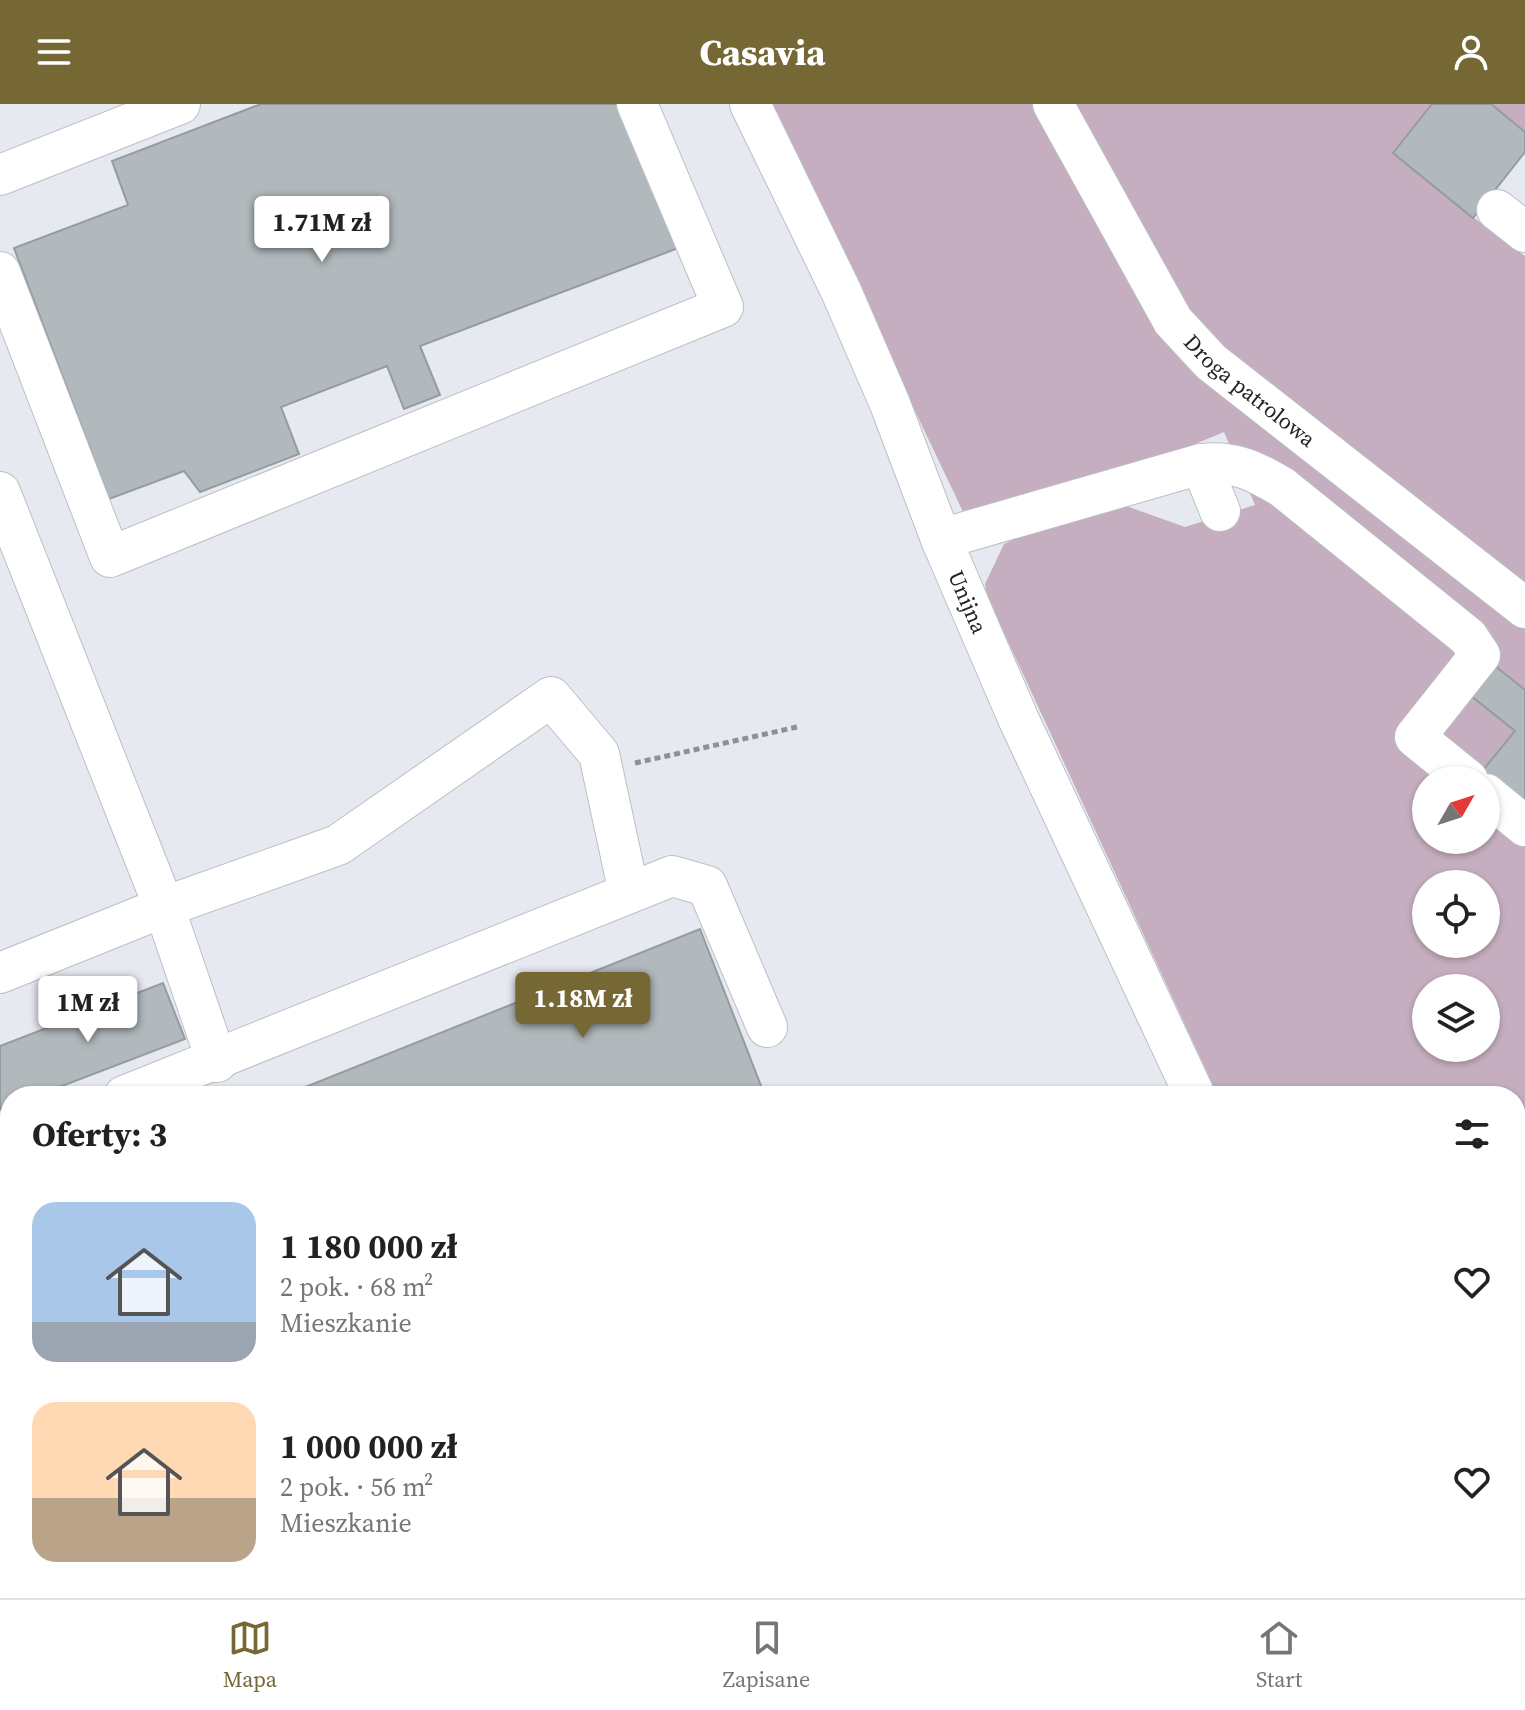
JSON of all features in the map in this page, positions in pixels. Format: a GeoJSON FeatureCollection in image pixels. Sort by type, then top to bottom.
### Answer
{"type":"FeatureCollection","features":[{"type":"Feature","properties":{"kind":"street"},"geometry":{"type":"LineString","coordinates":[[0,175],[180,104]]}},
{"type":"Feature","properties":{"kind":"street"},"geometry":{"type":"LineString","coordinates":[[0,272],[110,557],[723,307],[637,104]]}},
{"type":"Feature","properties":{"kind":"street","name":"Unijna"},"geometry":{"type":"LineString","coordinates":[[750,104],[847,305],[890,404],[941,539],[1018,718],[1190,1086]]}},
{"type":"Feature","properties":{"kind":"street","name":"Droga patrolowa"},"geometry":{"type":"LineString","coordinates":[[1053,104],[1173,321],[1211,362],[1525,608]]}},
{"type":"Feature","properties":{"kind":"street"},"geometry":{"type":"LineString","coordinates":[[941,539],[1201,464],[1224,461],[1254,470],[1282,487],[1468,637],[1480,655],[1415,737],[1451,766]]}},
{"type":"Feature","properties":{"kind":"street"},"geometry":{"type":"LineString","coordinates":[[1201,464],[1220,511]]}},
{"type":"Feature","properties":{"kind":"street"},"geometry":{"type":"LineString","coordinates":[[0,492],[164,907],[217,1062]]}},
{"type":"Feature","properties":{"kind":"street"},"geometry":{"type":"LineString","coordinates":[[0,973],[164,907],[338,845],[551,697],[599,754],[629,893]]}},
{"type":"Feature","properties":{"kind":"street"},"geometry":{"type":"LineString","coordinates":[[1500,805],[1525,826]]}},
{"type":"Feature","properties":{"kind":"street"},"geometry":{"type":"LineString","coordinates":[[151,1086],[672,876],[707,886],[767,1027]]}},
{"type":"Feature","properties":{"kind":"path"},"geometry":{"type":"LineString","coordinates":[[602,770],[797,727]]}},
{"type":"Feature","properties":{"kind":"shaded area"},"geometry":{"type":"Polygon","coordinates":[[[769,104],[1039,104],[1169,334],[1525,625],[1525,1086],[1213,1086],[987,596],[985,584],[1004,544],[1037,528],[1126,506],[1185,527],[1255,505],[1224,432],[1183,449],[965,516],[769,104]]]}},
{"type":"Feature","properties":{"kind":"shaded area"},"geometry":{"type":"Polygon","coordinates":[[[1065,104],[1525,104],[1525,152],[1473,217],[1525,256],[1525,595],[1214,352],[1065,104]]]}},
{"type":"Feature","properties":{"kind":"building"},"geometry":{"type":"Polygon","coordinates":[[[261,104],[626,104],[681,247],[420,346],[440,395],[404,409],[387,366],[281,407],[299,454],[200,492],[184,471],[109,499],[14,248],[128,205],[112,161],[261,104]]]}},
{"type":"Feature","properties":{"kind":"building"},"geometry":{"type":"Polygon","coordinates":[[[1432,104],[1491,104],[1525,132],[1525,152],[1473,218],[1393,153],[1432,104]]]}},
{"type":"Feature","properties":{"kind":"building"},"geometry":{"type":"Polygon","coordinates":[[[1494,665],[1525,690],[1525,803],[1500,783],[1500,766],[1486,766],[1515,731],[1470,695],[1494,665]]]}},
{"type":"Feature","properties":{"kind":"building"},"geometry":{"type":"Polygon","coordinates":[[[700,929],[761,1086],[308,1086],[700,929]]]}},
{"type":"Feature","properties":{"kind":"building"},"geometry":{"type":"Polygon","coordinates":[[[163,983],[185,1039],[62,1086],[0,1086],[0,1046],[163,983]]]}}]}
